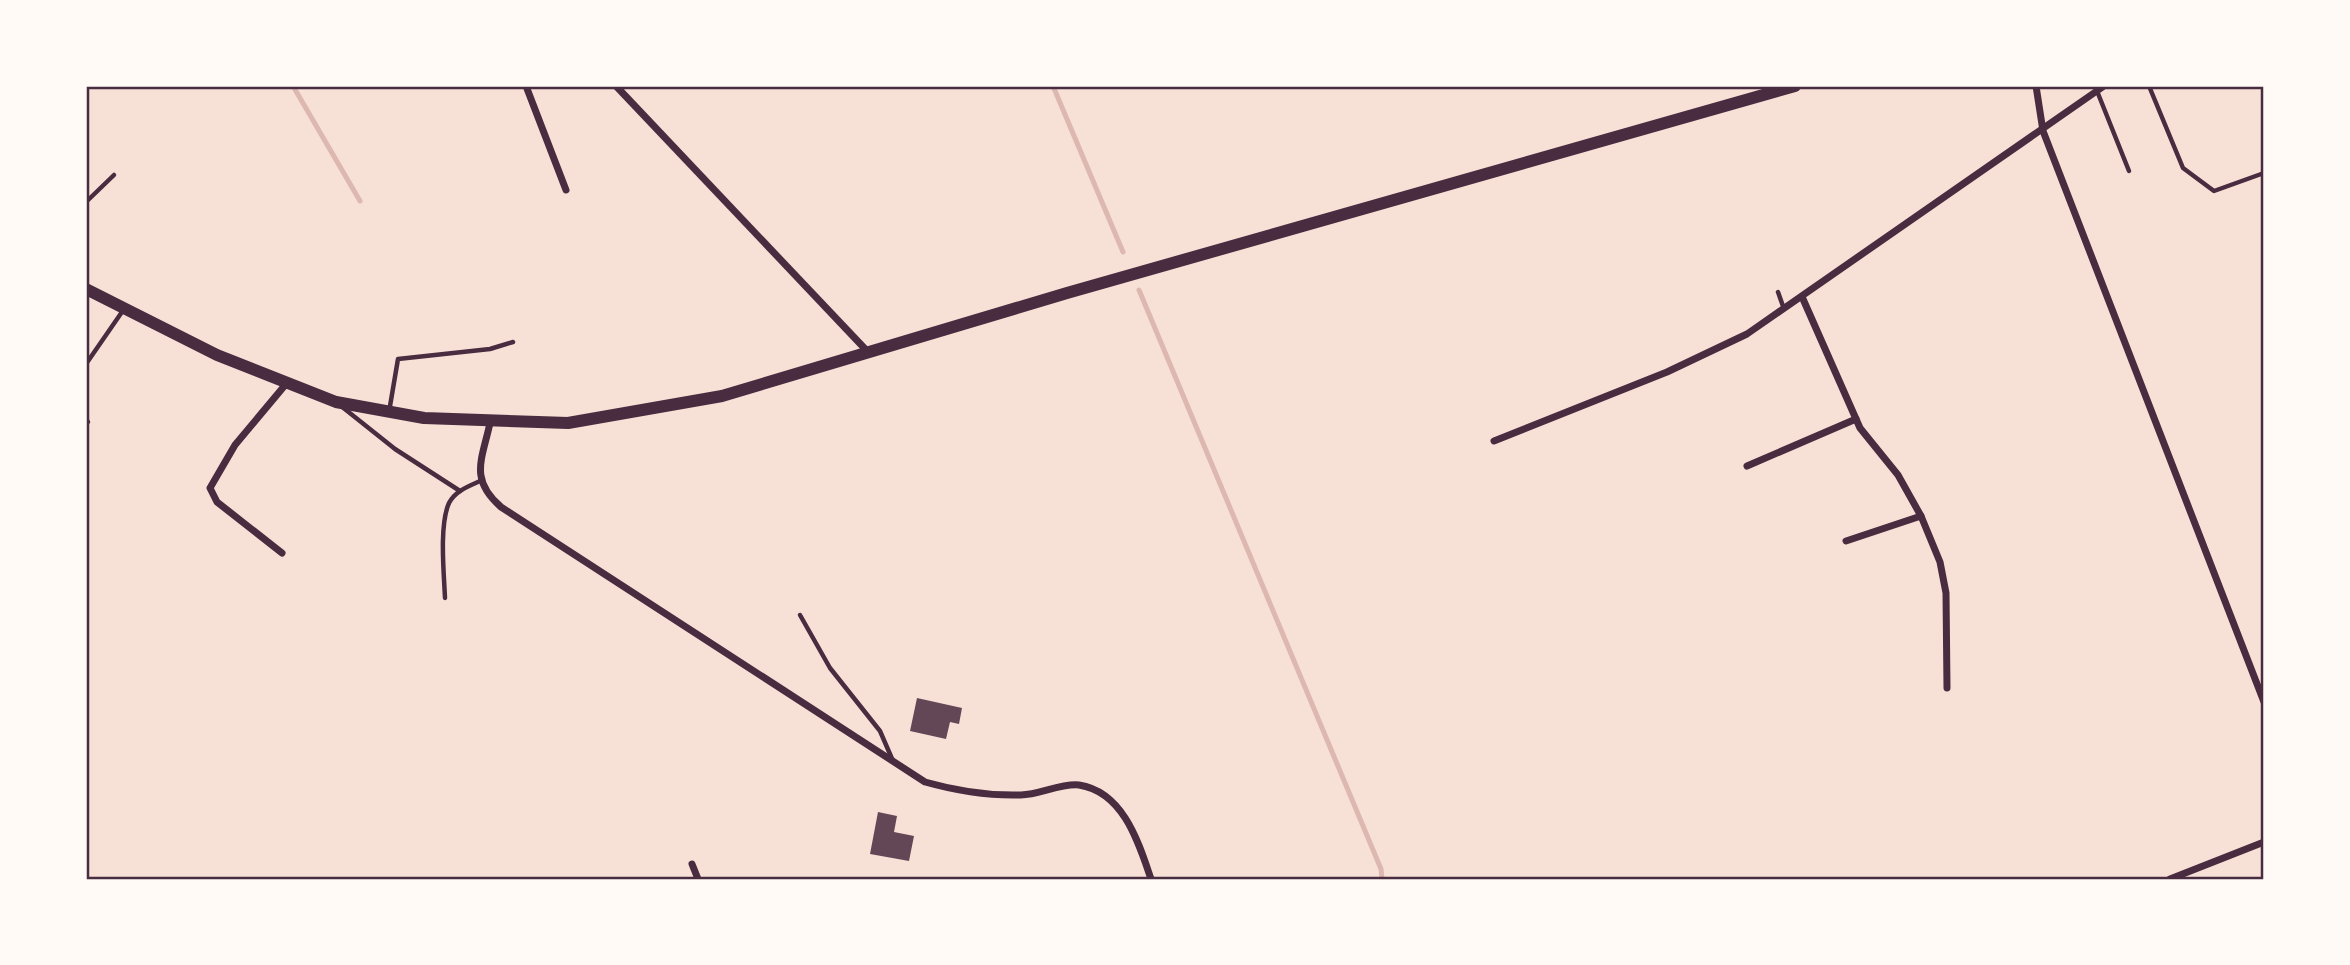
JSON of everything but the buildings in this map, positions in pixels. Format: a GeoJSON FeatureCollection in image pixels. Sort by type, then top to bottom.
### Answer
{"type":"FeatureCollection","features":[{"type":"Feature","properties":{"kind":"main road"},"geometry":{"type":"LineString","coordinates":[[86,289],[217,355],[336,402],[389,412],[491,423],[568,423],[722,396],[1080,290],[1795,86]]}},
{"type":"Feature","properties":{"kind":"street"},"geometry":{"type":"LineString","coordinates":[[526,86],[566,190]]}},
{"type":"Feature","properties":{"kind":"street"},"geometry":{"type":"LineString","coordinates":[[616,86],[869,353]]}},
{"type":"Feature","properties":{"kind":"street"},"geometry":{"type":"LineString","coordinates":[[2036,86],[2043,131],[2264,702]]}},
{"type":"Feature","properties":{"kind":"street"},"geometry":{"type":"LineString","coordinates":[[1494,441],[1667,372],[1747,334],[1803,299],[2104,86]]}},
{"type":"Feature","properties":{"kind":"street"},"geometry":{"type":"LineString","coordinates":[[1803,299],[1856,419],[1898,475],[1921,516],[1940,562],[1946,593],[1947,688]]}},
{"type":"Feature","properties":{"kind":"street"},"geometry":{"type":"LineString","coordinates":[[282,554],[217,502],[210,488],[235,445],[286,384]]}},
{"type":"Feature","properties":{"kind":"street"},"geometry":{"type":"LineString","coordinates":[[1747,466],[1856,419]]}},
{"type":"Feature","properties":{"kind":"street"},"geometry":{"type":"LineString","coordinates":[[491,423],[480,466],[481,481],[488,496],[501,508],[925,782],[964,793],[1023,795],[1079,785],[1109,799],[1133,829],[1151,879]]}},
{"type":"Feature","properties":{"kind":"street"},"geometry":{"type":"LineString","coordinates":[[1846,541],[1921,516]]}},
{"type":"Feature","properties":{"kind":"street"},"geometry":{"type":"LineString","coordinates":[[2169,879],[2264,842]]}},
{"type":"Feature","properties":{"kind":"street"},"geometry":{"type":"LineString","coordinates":[[692,864],[698,879]]}},
{"type":"Feature","properties":{"kind":"lane"},"geometry":{"type":"LineString","coordinates":[[2149,86],[2183,168],[2214,191],[2264,173]]}},
{"type":"Feature","properties":{"kind":"lane"},"geometry":{"type":"LineString","coordinates":[[2097,91],[2129,171]]}},
{"type":"Feature","properties":{"kind":"lane"},"geometry":{"type":"LineString","coordinates":[[86,202],[114,175]]}},
{"type":"Feature","properties":{"kind":"lane"},"geometry":{"type":"LineString","coordinates":[[1777,292],[1785,310]]}},
{"type":"Feature","properties":{"kind":"lane"},"geometry":{"type":"LineString","coordinates":[[86,364],[125,308]]}},
{"type":"Feature","properties":{"kind":"lane"},"geometry":{"type":"LineString","coordinates":[[389,412],[398,359],[490,349],[513,342]]}},
{"type":"Feature","properties":{"kind":"lane"},"geometry":{"type":"LineString","coordinates":[[336,402],[394,449],[460,491]]}},
{"type":"Feature","properties":{"kind":"lane"},"geometry":{"type":"LineString","coordinates":[[445,598],[445,518],[450,502],[460,491],[481,481]]}},
{"type":"Feature","properties":{"kind":"lane"},"geometry":{"type":"LineString","coordinates":[[800,615],[830,668],[880,731],[893,762]]}},
{"type":"Feature","properties":{"kind":"waterway"},"geometry":{"type":"LineString","coordinates":[[293,86],[360,201]]}},
{"type":"Feature","properties":{"kind":"waterway"},"geometry":{"type":"LineString","coordinates":[[1053,86],[1123,252]]}},
{"type":"Feature","properties":{"kind":"waterway"},"geometry":{"type":"LineString","coordinates":[[1139,290],[1381,869],[1382,879]]}}]}
